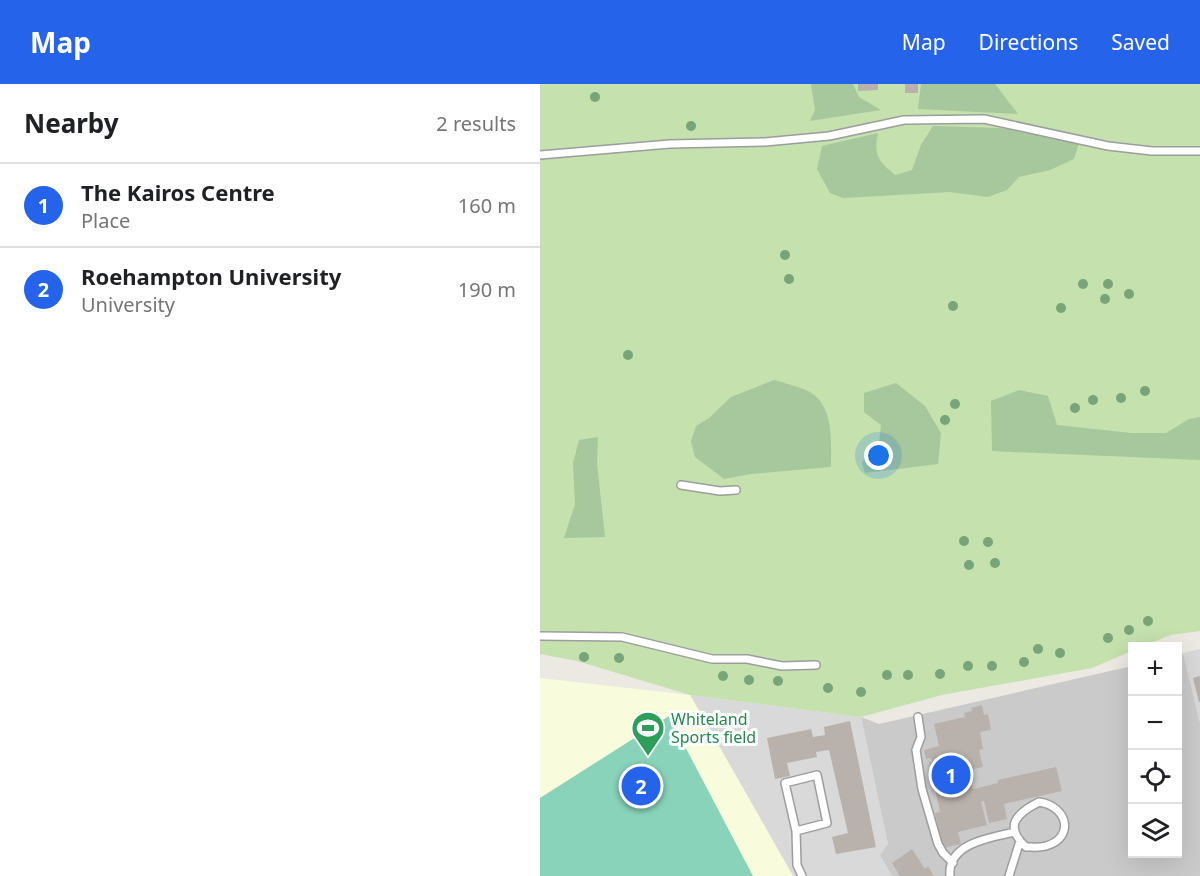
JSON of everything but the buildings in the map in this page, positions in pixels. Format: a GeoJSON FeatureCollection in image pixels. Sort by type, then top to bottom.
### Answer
{"type":"FeatureCollection","features":[{"type":"Feature","properties":{"kind":"lane"},"geometry":{"type":"LineString","coordinates":[[540,155],[670,144],[765,142],[829,136],[904,120],[984,119],[1108,146],[1200,151]]}},
{"type":"Feature","properties":{"kind":"lane"},"geometry":{"type":"LineString","coordinates":[[681,484],[720,491],[736,490]]}},
{"type":"Feature","properties":{"kind":"lane"},"geometry":{"type":"LineString","coordinates":[[540,636],[622,637],[712,659],[747,658],[783,666],[816,665]]}},
{"type":"Feature","properties":{"kind":"lane"},"geometry":{"type":"LineString","coordinates":[[918,717],[921,737],[916,750],[922,789],[938,844],[953,863]]}},
{"type":"Feature","properties":{"kind":"lane"},"geometry":{"type":"LineString","coordinates":[[796,831],[827,823],[817,775],[785,783],[796,831],[797,865],[802,876]]}},
{"type":"Feature","properties":{"kind":"lane"},"geometry":{"type":"LineString","coordinates":[[1039,802],[1051,804],[1062,813],[1065,821],[1063,831],[1056,841],[1047,846],[1026,847],[1015,832],[1013,829],[1016,820],[1023,811],[1039,802]]}},
{"type":"Feature","properties":{"kind":"lane"},"geometry":{"type":"LineString","coordinates":[[950,876],[953,863],[965,848],[976,841],[1015,832]]}},
{"type":"Feature","properties":{"kind":"lane"},"geometry":{"type":"LineString","coordinates":[[1009,876],[1020,841]]}},
{"type":"Feature","properties":{"kind":"shaded area"},"geometry":{"type":"Polygon","coordinates":[[[1200,649],[1200,723],[1183,653],[1200,649]]]}},
{"type":"Feature","properties":{"kind":"shaded area"},"geometry":{"type":"Polygon","coordinates":[[[1182,653],[1200,723],[1200,876],[892,876],[880,855],[888,844],[861,717],[879,724],[1128,667],[1128,858],[1182,858],[1182,653]]]}},
{"type":"Feature","properties":{"kind":"shaded area"},"geometry":{"type":"Polygon","coordinates":[[[540,678],[690,695],[793,876],[540,876],[540,678]]]}},
{"type":"Feature","properties":{"kind":"shaded area"},"geometry":{"type":"Polygon","coordinates":[[[690,695],[861,717],[888,844],[880,855],[892,876],[793,876],[690,695]]]}},
{"type":"Feature","properties":{"kind":"green space"},"geometry":{"type":"Polygon","coordinates":[[[540,84],[1200,84],[1200,631],[1171,635],[1153,642],[1128,642],[1128,653],[1092,668],[942,695],[861,717],[690,695],[577,661],[540,654],[540,84]]]}},
{"type":"Feature","properties":{"kind":"green space"},"geometry":{"type":"Polygon","coordinates":[[[811,84],[853,84],[859,97],[881,110],[810,121],[815,110],[811,84]]]}},
{"type":"Feature","properties":{"kind":"green space"},"geometry":{"type":"Polygon","coordinates":[[[921,84],[995,84],[1018,114],[918,109],[921,84]]]}},
{"type":"Feature","properties":{"kind":"green space"},"geometry":{"type":"Polygon","coordinates":[[[933,126],[1001,128],[1079,143],[1074,159],[1050,170],[1019,177],[1007,190],[988,197],[950,192],[843,198],[830,193],[817,169],[822,146],[878,133],[877,153],[885,166],[895,175],[912,170],[921,145],[933,126]]]}},
{"type":"Feature","properties":{"kind":"green space"},"geometry":{"type":"Polygon","coordinates":[[[774,380],[806,390],[822,404],[827,413],[831,435],[831,467],[751,474],[724,479],[695,457],[691,441],[696,426],[709,418],[731,397],[774,380]]]}},
{"type":"Feature","properties":{"kind":"green space"},"geometry":{"type":"Polygon","coordinates":[[[896,383],[925,406],[941,433],[938,464],[865,473],[862,463],[868,450],[879,444],[881,425],[864,412],[864,393],[896,383]]]}},
{"type":"Feature","properties":{"kind":"green space"},"geometry":{"type":"Polygon","coordinates":[[[1019,390],[1048,396],[1057,425],[1131,433],[1166,433],[1189,419],[1200,417],[1200,460],[992,451],[991,401],[1019,390]]]}},
{"type":"Feature","properties":{"kind":"green space"},"geometry":{"type":"Polygon","coordinates":[[[598,437],[597,463],[605,537],[564,538],[575,504],[573,463],[579,440],[598,437]]]}},
{"type":"Feature","properties":{"kind":"green space","name":"Whiteland Sports field"},"geometry":{"type":"Polygon","coordinates":[[[669,716],[753,876],[540,876],[540,798],[669,716]]]}},
{"type":"Feature","properties":{"kind":"place","name":"Whiteland Sports field"},"geometry":{"type":"Point","coordinates":[648,757]}},
{"type":"Feature","properties":{"kind":"place","name":"The Kairos Centre"},"geometry":{"type":"Point","coordinates":[951,775]}},
{"type":"Feature","properties":{"kind":"place","name":"Roehampton University"},"geometry":{"type":"Point","coordinates":[641,786]}}]}
